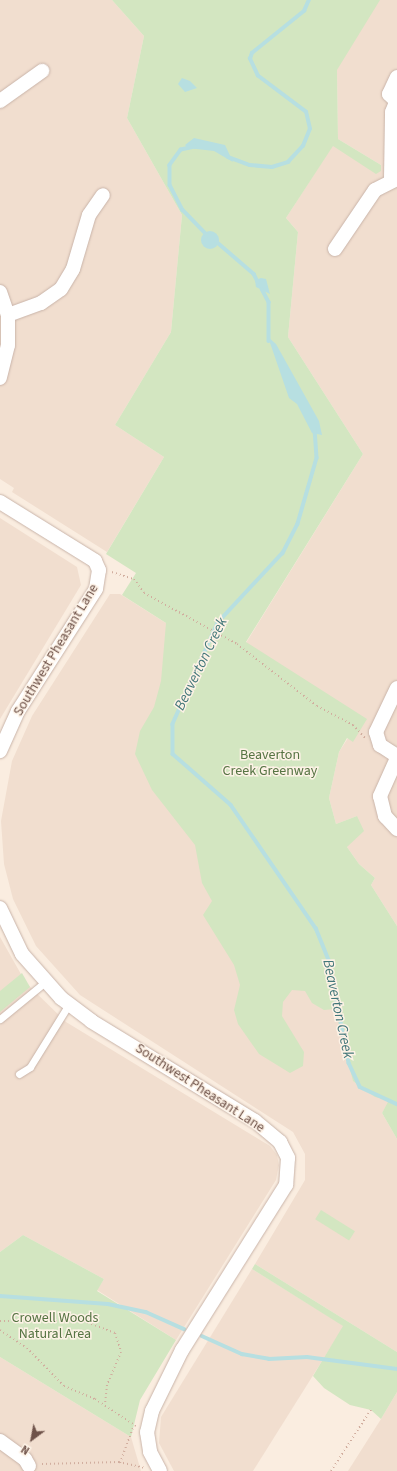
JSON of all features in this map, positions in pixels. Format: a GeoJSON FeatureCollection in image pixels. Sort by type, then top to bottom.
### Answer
{"type":"FeatureCollection","features":[{"type":"Feature","properties":{"kind":"street"},"geometry":{"type":"LineString","coordinates":[[0,101],[42,71]]}},
{"type":"Feature","properties":{"kind":"street"},"geometry":{"type":"LineString","coordinates":[[335,249],[375,190],[394,179],[392,112],[396,102],[389,94],[397,77]]}},
{"type":"Feature","properties":{"kind":"street"},"geometry":{"type":"LineString","coordinates":[[8,315],[41,303],[61,289],[73,269],[90,215],[103,195]]}},
{"type":"Feature","properties":{"kind":"street"},"geometry":{"type":"LineString","coordinates":[[0,292],[8,315],[8,345],[0,378]]}},
{"type":"Feature","properties":{"kind":"street"},"geometry":{"type":"LineString","coordinates":[[0,502],[95,561],[105,571]]}},
{"type":"Feature","properties":{"kind":"street","name":"Southwest Pheasant Lane"},"geometry":{"type":"LineString","coordinates":[[0,751],[18,711],[96,589],[105,571]]}},
{"type":"Feature","properties":{"kind":"street"},"geometry":{"type":"LineString","coordinates":[[397,688],[378,725],[377,740],[397,757],[380,796],[385,816],[397,829]]}},
{"type":"Feature","properties":{"kind":"street","name":"Southwest Pheasant Lane"},"geometry":{"type":"LineString","coordinates":[[0,908],[22,954],[45,982],[69,1004],[254,1121],[280,1142],[290,1170],[286,1185],[163,1384],[147,1432]]}},
{"type":"Feature","properties":{"kind":"street"},"geometry":{"type":"LineString","coordinates":[[147,1432],[157,1468]]}},
{"type":"Feature","properties":{"kind":"street"},"geometry":{"type":"LineString","coordinates":[[0,1441],[26,1458],[31,1467]]}},
{"type":"Feature","properties":{"kind":"lane"},"geometry":{"type":"LineString","coordinates":[[0,1019],[45,982]]}},
{"type":"Feature","properties":{"kind":"lane"},"geometry":{"type":"LineString","coordinates":[[19,1074],[30,1066],[69,1004]]}},
{"type":"Feature","properties":{"kind":"path"},"geometry":{"type":"LineString","coordinates":[[105,571],[134,580],[144,593],[236,644],[305,697],[358,731]]}},
{"type":"Feature","properties":{"kind":"path"},"geometry":{"type":"LineString","coordinates":[[0,1321],[84,1321],[115,1333],[121,1352],[107,1385],[105,1404]]}},
{"type":"Feature","properties":{"kind":"path"},"geometry":{"type":"LineString","coordinates":[[0,1330],[27,1348],[64,1386],[105,1404],[134,1425],[147,1432]]}},
{"type":"Feature","properties":{"kind":"path"},"geometry":{"type":"LineString","coordinates":[[331,1471],[372,1408]]}},
{"type":"Feature","properties":{"kind":"path"},"geometry":{"type":"LineString","coordinates":[[120,1463],[134,1425]]}},
{"type":"Feature","properties":{"kind":"path"},"geometry":{"type":"LineString","coordinates":[[31,1467],[120,1463],[137,1467],[157,1468]]}},
{"type":"Feature","properties":{"kind":"shaded area"},"geometry":{"type":"Polygon","coordinates":[[[0,0],[112,0],[144,36],[127,118],[182,215],[171,332],[115,425],[164,457],[107,552],[12,492],[14,488],[0,479],[0,0]]]}},
{"type":"Feature","properties":{"kind":"shaded area"},"geometry":{"type":"Polygon","coordinates":[[[266,0],[397,0],[397,926],[371,885],[375,878],[359,864],[347,847],[357,816],[336,824],[329,798],[339,752],[348,738],[353,741],[246,643],[363,454],[288,337],[298,232],[286,218],[333,145],[376,173],[381,165],[338,139],[337,70],[266,0]]]}},
{"type":"Feature","properties":{"kind":"shaded area"},"geometry":{"type":"Polygon","coordinates":[[[0,518],[77,567],[81,585],[0,719],[0,518]]]}},
{"type":"Feature","properties":{"kind":"shaded area"},"geometry":{"type":"Polygon","coordinates":[[[110,594],[120,594],[199,644],[210,789],[390,1100],[382,1113],[397,1139],[397,1352],[255,1264],[305,1180],[305,1154],[293,1132],[80,995],[36,946],[13,899],[4,864],[1,821],[12,761],[32,716],[110,594]]]}},
{"type":"Feature","properties":{"kind":"shaded area"},"geometry":{"type":"Polygon","coordinates":[[[0,937],[26,983],[66,1022],[270,1146],[277,1155],[279,1165],[276,1180],[176,1340],[97,1290],[104,1279],[23,1235],[0,1252],[0,937]]]}},
{"type":"Feature","properties":{"kind":"shaded area"},"geometry":{"type":"Polygon","coordinates":[[[252,1269],[344,1326],[253,1471],[174,1471],[159,1443],[161,1417],[252,1269]]]}},
{"type":"Feature","properties":{"kind":"shaded area"},"geometry":{"type":"Polygon","coordinates":[[[0,1357],[131,1437],[141,1471],[0,1471],[0,1357]]]}},
{"type":"Feature","properties":{"kind":"shaded area"},"geometry":{"type":"Polygon","coordinates":[[[397,1392],[397,1471],[348,1471],[381,1419],[397,1392]]]}},
{"type":"Feature","properties":{"kind":"green space","name":"Beaverton Creek Greenway"},"geometry":{"type":"Polygon","coordinates":[[[112,0],[380,0],[337,70],[338,139],[381,165],[381,171],[376,174],[333,146],[286,218],[298,232],[288,337],[363,454],[246,642],[367,719],[353,742],[347,738],[339,752],[329,798],[336,824],[357,816],[364,831],[347,847],[359,864],[375,878],[371,885],[397,926],[397,1139],[382,1113],[389,1100],[375,1097],[353,1081],[335,1009],[324,1010],[312,1003],[305,991],[292,990],[283,1002],[282,1016],[304,1052],[303,1066],[290,1073],[259,1054],[238,1024],[234,1010],[240,985],[234,965],[203,915],[212,901],[202,883],[195,845],[152,790],[135,754],[140,731],[154,707],[161,681],[166,623],[122,595],[136,573],[106,554],[164,457],[115,425],[171,332],[182,215],[127,118],[144,36],[112,0]]]}},
{"type":"Feature","properties":{"kind":"green space"},"geometry":{"type":"Polygon","coordinates":[[[22,973],[30,987],[0,1012],[0,991],[22,973]]]}},
{"type":"Feature","properties":{"kind":"green space"},"geometry":{"type":"Polygon","coordinates":[[[321,1210],[355,1231],[349,1241],[315,1219],[321,1210]]]}},
{"type":"Feature","properties":{"kind":"green space","name":"Crowell Woods Natural Area"},"geometry":{"type":"Polygon","coordinates":[[[23,1235],[104,1279],[97,1291],[176,1340],[140,1400],[131,1437],[0,1357],[0,1252],[23,1235]]]}},
{"type":"Feature","properties":{"kind":"green space"},"geometry":{"type":"Polygon","coordinates":[[[255,1264],[397,1352],[397,1392],[381,1419],[371,1410],[350,1405],[324,1388],[313,1376],[343,1326],[252,1269],[255,1264]]]}},
{"type":"Feature","properties":{"kind":"water"},"geometry":{"type":"Polygon","coordinates":[[[182,78],[190,81],[197,88],[185,92],[178,84],[182,78]]]}},
{"type":"Feature","properties":{"kind":"water"},"geometry":{"type":"Polygon","coordinates":[[[194,138],[225,145],[233,162],[214,151],[188,148],[185,145],[194,138]]]}},
{"type":"Feature","properties":{"kind":"water"},"geometry":{"type":"Polygon","coordinates":[[[210,231],[216,234],[219,240],[216,246],[210,249],[204,246],[201,240],[204,234],[210,231]]]}},
{"type":"Feature","properties":{"kind":"water"},"geometry":{"type":"Polygon","coordinates":[[[261,278],[266,279],[270,294],[256,287],[255,280],[261,278]]]}},
{"type":"Feature","properties":{"kind":"water"},"geometry":{"type":"Polygon","coordinates":[[[268,337],[276,344],[319,421],[322,435],[312,433],[297,404],[289,398],[268,337]]]}},
{"type":"Feature","properties":{"kind":"waterway","name":"Beaverton Creek"},"geometry":{"type":"LineString","coordinates":[[228,157],[250,165],[272,167],[288,162],[303,146],[310,129],[306,112],[258,76],[250,59],[252,53],[304,11],[309,0]]}},
{"type":"Feature","properties":{"kind":"waterway","name":"Beaverton Creek"},"geometry":{"type":"LineString","coordinates":[[195,147],[181,150],[170,165],[170,185],[183,210],[207,235]]}},
{"type":"Feature","properties":{"kind":"waterway","name":"Beaverton Creek"},"geometry":{"type":"LineString","coordinates":[[217,242],[254,274],[258,282]]}},
{"type":"Feature","properties":{"kind":"waterway","name":"Beaverton Creek"},"geometry":{"type":"LineString","coordinates":[[262,289],[269,302],[269,341]]}},
{"type":"Feature","properties":{"kind":"waterway","name":"Beaverton Creek"},"geometry":{"type":"LineString","coordinates":[[315,429],[317,458],[298,524],[283,553],[218,623],[173,724],[173,754],[231,805],[316,928],[329,960],[349,1063],[360,1087],[397,1104]]}},
{"type":"Feature","properties":{"kind":"waterway"},"geometry":{"type":"LineString","coordinates":[[0,1296],[108,1304],[146,1312],[184,1329]]}},
{"type":"Feature","properties":{"kind":"waterway"},"geometry":{"type":"LineString","coordinates":[[202,1336],[242,1354],[269,1359],[307,1357],[397,1369]]}}]}
